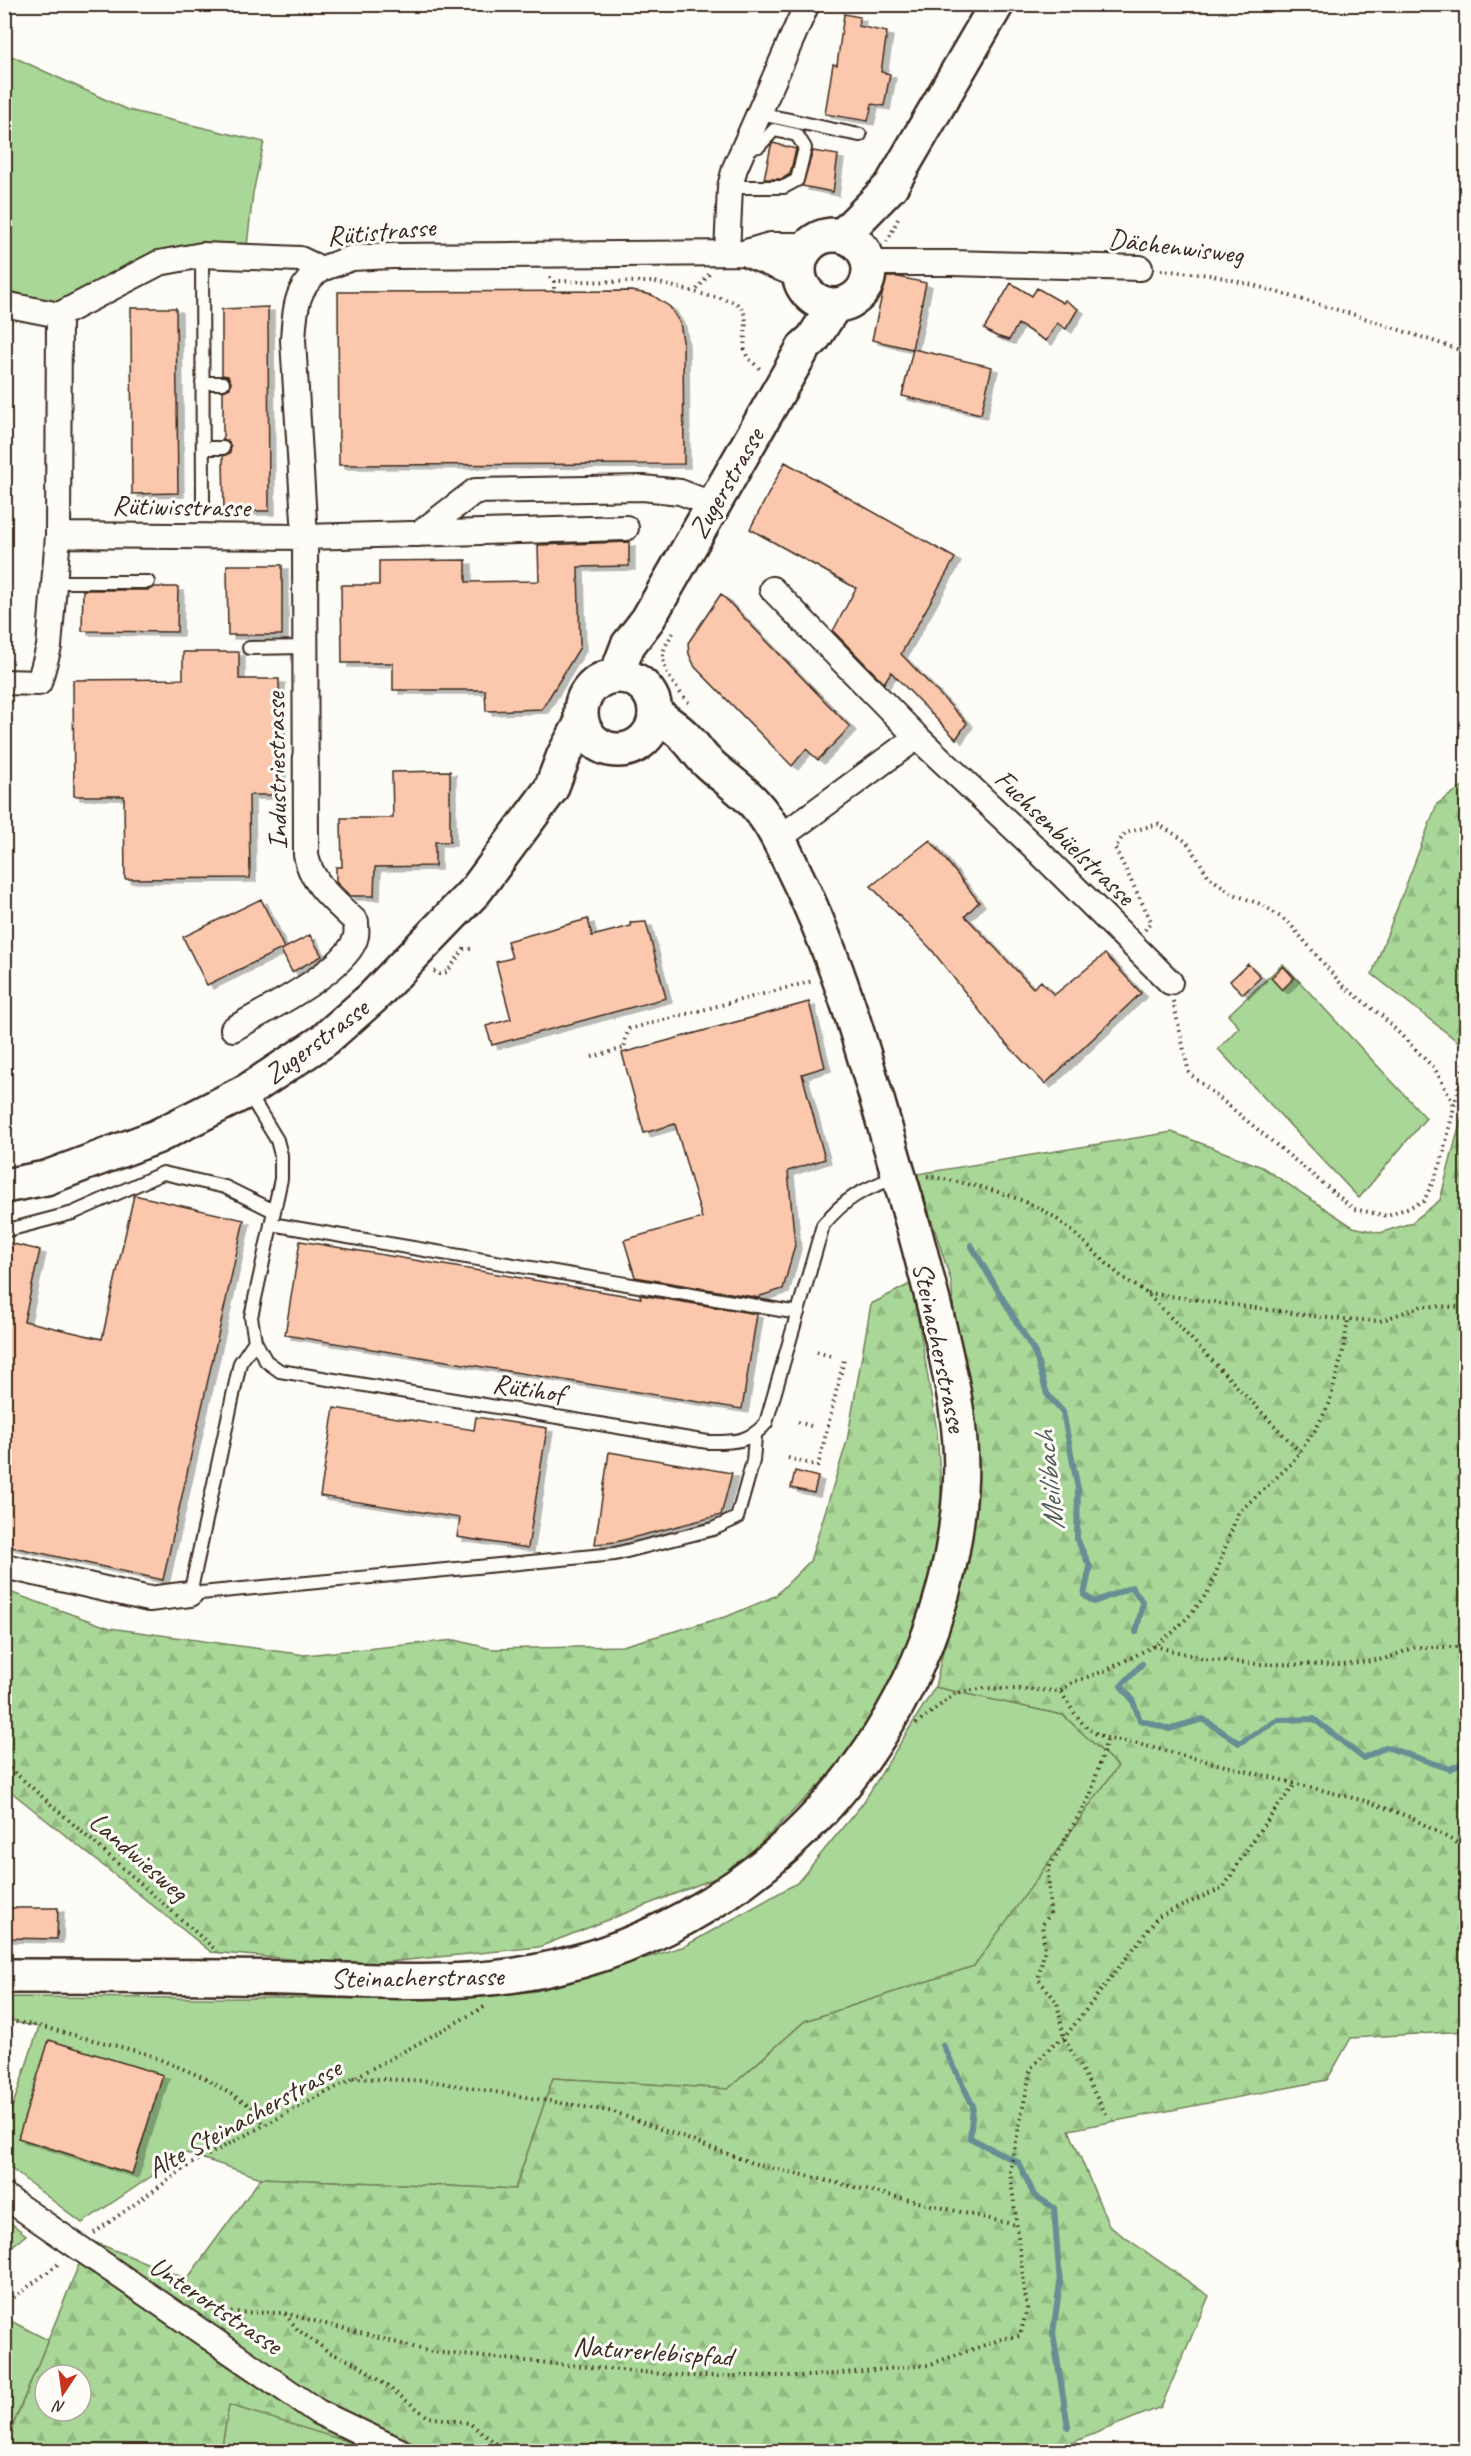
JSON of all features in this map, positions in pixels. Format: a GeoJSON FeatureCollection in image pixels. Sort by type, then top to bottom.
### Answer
{"type":"FeatureCollection","features":[{"type":"Feature","properties":{"kind":"street"},"geometry":{"type":"LineString","coordinates":[[728,259],[730,187],[743,149],[807,4]]}},
{"type":"Feature","properties":{"kind":"street"},"geometry":{"type":"LineString","coordinates":[[859,252],[882,220],[891,186],[997,4]]}},
{"type":"Feature","properties":{"kind":"street"},"geometry":{"type":"LineString","coordinates":[[824,235],[859,252],[868,277],[864,288],[856,297],[846,303],[814,292],[801,254],[808,245],[824,235]]}},
{"type":"Feature","properties":{"kind":"street","name":"Rütistrasse"},"geometry":{"type":"LineString","coordinates":[[59,315],[159,263],[202,255],[300,259],[321,269],[352,258],[392,256],[728,259],[770,245],[808,245]]}},
{"type":"Feature","properties":{"kind":"street","name":"Dächenwisweg"},"geometry":{"type":"LineString","coordinates":[[859,252],[883,263],[1140,268]]}},
{"type":"Feature","properties":{"kind":"street","name":"Rütistrasse"},"geometry":{"type":"LineString","coordinates":[[728,259],[814,292]]}},
{"type":"Feature","properties":{"kind":"street","name":"Industriestrasse"},"geometry":{"type":"LineString","coordinates":[[233,1029],[322,976],[348,950],[356,937],[356,922],[324,891],[308,871],[306,855],[305,537],[293,340],[300,292],[309,278],[321,269]]}},
{"type":"Feature","properties":{"kind":"street","name":"Zugerstrasse"},"geometry":{"type":"LineString","coordinates":[[628,680],[661,625],[714,505],[804,347],[813,339],[814,292]]}},
{"type":"Feature","properties":{"kind":"street"},"geometry":{"type":"LineString","coordinates":[[4,304],[59,315],[58,535],[49,647],[39,683],[4,682]]}},
{"type":"Feature","properties":{"kind":"street"},"geometry":{"type":"LineString","coordinates":[[419,534],[475,491],[643,488],[680,492],[714,505]]}},
{"type":"Feature","properties":{"kind":"street"},"geometry":{"type":"LineString","coordinates":[[305,537],[626,528]]}},
{"type":"Feature","properties":{"kind":"street","name":"Rütiwisstrasse"},"geometry":{"type":"LineString","coordinates":[[58,535],[305,537]]}},
{"type":"Feature","properties":{"kind":"street","name":"Fuchsenbüelstrasse"},"geometry":{"type":"LineString","coordinates":[[772,589],[917,737],[1033,846],[1170,982]]}},
{"type":"Feature","properties":{"kind":"street"},"geometry":{"type":"LineString","coordinates":[[602,680],[628,680],[651,696],[655,713],[651,730],[640,742],[626,750],[617,750],[592,734],[581,708],[586,694],[602,680]]}},
{"type":"Feature","properties":{"kind":"street","name":"Steinacherstrasse"},"geometry":{"type":"LineString","coordinates":[[4,1976],[246,1977],[421,1982],[515,1975],[587,1958],[676,1923],[748,1879],[812,1823],[843,1788],[888,1722],[931,1630],[954,1536],[960,1487],[959,1430],[953,1387],[933,1298],[860,1038],[820,926],[778,839],[755,804],[703,758],[685,736],[655,713]]}},
{"type":"Feature","properties":{"kind":"street","name":"Zugerstrasse"},"geometry":{"type":"LineString","coordinates":[[4,1186],[46,1178],[103,1159],[156,1137],[248,1091],[323,1041],[404,967],[476,890],[551,789],[578,769],[592,734]]}},
{"type":"Feature","properties":{"kind":"street"},"geometry":{"type":"LineString","coordinates":[[778,839],[917,737]]}},
{"type":"Feature","properties":{"kind":"street"},"geometry":{"type":"LineString","coordinates":[[640,742],[676,754],[703,758]]}},
{"type":"Feature","properties":{"kind":"street"},"geometry":{"type":"LineString","coordinates":[[4,1566],[149,1599],[190,1594]]}},
{"type":"Feature","properties":{"kind":"street","name":"Unterortstrasse"},"geometry":{"type":"LineString","coordinates":[[4,2196],[318,2412],[402,2451]]}},
{"type":"Feature","properties":{"kind":"lane"},"geometry":{"type":"LineString","coordinates":[[759,114],[860,135]]}},
{"type":"Feature","properties":{"kind":"lane"},"geometry":{"type":"LineString","coordinates":[[730,187],[784,187],[797,180],[805,148],[797,135],[774,130],[759,146],[743,149]]}},
{"type":"Feature","properties":{"kind":"lane"},"geometry":{"type":"LineString","coordinates":[[202,255],[203,501]]}},
{"type":"Feature","properties":{"kind":"lane"},"geometry":{"type":"LineString","coordinates":[[202,383],[223,383]]}},
{"type":"Feature","properties":{"kind":"lane"},"geometry":{"type":"LineString","coordinates":[[203,448],[223,448]]}},
{"type":"Feature","properties":{"kind":"lane"},"geometry":{"type":"LineString","coordinates":[[54,582],[148,582]]}},
{"type":"Feature","properties":{"kind":"lane"},"geometry":{"type":"LineString","coordinates":[[249,648],[305,647]]}},
{"type":"Feature","properties":{"kind":"lane","name":"Rütihof"},"geometry":{"type":"LineString","coordinates":[[248,1091],[277,1140],[281,1155],[281,1179],[251,1317],[255,1341],[266,1361],[280,1371],[708,1442],[736,1442],[755,1436]]}},
{"type":"Feature","properties":{"kind":"lane"},"geometry":{"type":"LineString","coordinates":[[4,1231],[73,1213],[163,1173],[225,1187],[274,1211]]}},
{"type":"Feature","properties":{"kind":"lane"},"geometry":{"type":"LineString","coordinates":[[255,1341],[240,1364],[190,1594],[615,1554],[712,1530],[737,1518],[753,1461],[755,1436],[766,1423],[823,1226],[837,1208],[859,1191],[899,1176]]}},
{"type":"Feature","properties":{"kind":"lane"},"geometry":{"type":"LineString","coordinates":[[271,1224],[798,1313]]}},
{"type":"Feature","properties":{"kind":"path"},"geometry":{"type":"LineString","coordinates":[[695,292],[728,259]]}},
{"type":"Feature","properties":{"kind":"path","name":"Dächenwisweg"},"geometry":{"type":"LineString","coordinates":[[1140,268],[1211,275],[1256,286],[1355,315],[1467,352]]}},
{"type":"Feature","properties":{"kind":"path"},"geometry":{"type":"LineString","coordinates":[[546,276],[554,281],[655,282],[711,298],[731,300],[738,304],[747,323],[746,352],[751,361],[760,369]]}},
{"type":"Feature","properties":{"kind":"path"},"geometry":{"type":"LineString","coordinates":[[554,281],[554,291]]}},
{"type":"Feature","properties":{"kind":"path"},"geometry":{"type":"LineString","coordinates":[[661,625],[663,657],[673,682],[691,706]]}},
{"type":"Feature","properties":{"kind":"path"},"geometry":{"type":"LineString","coordinates":[[1133,946],[1151,921],[1115,848],[1125,833],[1158,824],[1187,842],[1209,877],[1233,894],[1263,905],[1289,923],[1342,985],[1382,1017],[1435,1069],[1454,1105]]}},
{"type":"Feature","properties":{"kind":"path"},"geometry":{"type":"LineString","coordinates":[[431,969],[437,974],[444,973],[464,949],[472,949]]}},
{"type":"Feature","properties":{"kind":"path"},"geometry":{"type":"LineString","coordinates":[[592,1057],[625,1047],[624,1042],[629,1029],[814,981],[817,990]]}},
{"type":"Feature","properties":{"kind":"path"},"geometry":{"type":"LineString","coordinates":[[1170,982],[1189,1073],[1354,1209],[1388,1216],[1424,1201],[1441,1164],[1467,1054]]}},
{"type":"Feature","properties":{"kind":"path"},"geometry":{"type":"LineString","coordinates":[[899,1176],[921,1175],[955,1181],[1024,1202],[1053,1216],[1082,1238],[1117,1273],[1147,1293],[1300,1452]]}},
{"type":"Feature","properties":{"kind":"path"},"geometry":{"type":"LineString","coordinates":[[1147,1293],[1348,1320],[1380,1321],[1422,1306],[1467,1307]]}},
{"type":"Feature","properties":{"kind":"path"},"geometry":{"type":"LineString","coordinates":[[911,1729],[956,1693],[985,1688],[1061,1691],[1073,1682],[1107,1670],[1154,1646],[1172,1633],[1192,1613],[1210,1589],[1238,1513],[1291,1464],[1329,1404],[1343,1351],[1348,1320]]}},
{"type":"Feature","properties":{"kind":"path"},"geometry":{"type":"LineString","coordinates":[[817,1352],[833,1357]]}},
{"type":"Feature","properties":{"kind":"path"},"geometry":{"type":"LineString","coordinates":[[788,1458],[818,1466],[844,1360]]}},
{"type":"Feature","properties":{"kind":"path"},"geometry":{"type":"LineString","coordinates":[[798,1422],[814,1426]]}},
{"type":"Feature","properties":{"kind":"path"},"geometry":{"type":"LineString","coordinates":[[1154,1646],[1205,1659],[1258,1664],[1344,1665],[1384,1659],[1416,1647],[1463,1647]]}},
{"type":"Feature","properties":{"kind":"path"},"geometry":{"type":"LineString","coordinates":[[1061,1691],[1080,1723],[1107,1740],[1134,1743],[1369,1802],[1412,1818],[1467,1848]]}},
{"type":"Feature","properties":{"kind":"path"},"geometry":{"type":"LineString","coordinates":[[1106,2114],[1064,2038],[1057,2002],[1038,1979],[1045,1949],[1042,1925],[1050,1914],[1048,1869],[1090,1796],[1107,1740]]}},
{"type":"Feature","properties":{"kind":"path","name":"Landwiesweg"},"geometry":{"type":"LineString","coordinates":[[4,1766],[13,1771],[246,1977]]}},
{"type":"Feature","properties":{"kind":"path"},"geometry":{"type":"LineString","coordinates":[[1064,2038],[1158,1917],[1224,1887],[1254,1838],[1296,1783]]}},
{"type":"Feature","properties":{"kind":"path"},"geometry":{"type":"LineString","coordinates":[[4,2020],[39,2026],[144,2053],[205,2078],[252,2107],[264,2125]]}},
{"type":"Feature","properties":{"kind":"path","name":"Alte Steinacherstrasse"},"geometry":{"type":"LineString","coordinates":[[4,2305],[191,2164],[456,2023]]}},
{"type":"Feature","properties":{"kind":"path","name":"Naturerlebispfad"},"geometry":{"type":"LineString","coordinates":[[212,2312],[284,2313],[432,2352],[684,2376],[811,2376],[928,2365],[1005,2338],[1020,2336],[1027,2307],[1010,2171],[1031,2068],[1054,2044],[1064,2038]]}},
{"type":"Feature","properties":{"kind":"path"},"geometry":{"type":"LineString","coordinates":[[353,2078],[430,2080],[614,2112],[752,2163],[1016,2225]]}},
{"type":"Feature","properties":{"kind":"path"},"geometry":{"type":"LineString","coordinates":[[284,2313],[298,2330],[329,2352],[360,2365],[428,2417],[469,2423],[497,2444],[514,2451]]}},
{"type":"Feature","properties":{"kind":"green space"},"geometry":{"type":"Polygon","coordinates":[[[5,53],[128,110],[264,142],[253,193],[247,246],[202,255],[59,315],[5,304],[5,53]]]}},
{"type":"Feature","properties":{"kind":"green space"},"geometry":{"type":"Polygon","coordinates":[[[1466,784],[1466,1048],[1372,974],[1437,804],[1466,784]]]}},
{"type":"Feature","properties":{"kind":"green space"},"geometry":{"type":"Polygon","coordinates":[[[1283,964],[1426,1118],[1359,1198],[1218,1049],[1239,1027],[1228,1015],[1283,964]]]}},
{"type":"Feature","properties":{"kind":"green space"},"geometry":{"type":"Polygon","coordinates":[[[1466,1100],[1466,2031],[1351,2038],[1327,2080],[1069,2130],[1109,2226],[1209,2296],[1161,2407],[1049,2452],[378,2451],[229,2405],[221,2451],[5,2452],[5,2445],[33,2377],[33,2423],[93,2423],[93,2363],[39,2363],[89,2240],[187,2279],[261,2178],[515,2189],[553,2078],[728,2089],[805,2021],[974,1966],[1118,1766],[1063,1715],[935,1687],[962,1566],[964,1430],[951,1281],[917,1174],[1172,1132],[1262,1167],[1353,1227],[1380,1233],[1411,1223],[1440,1200],[1466,1100]]]}},
{"type":"Feature","properties":{"kind":"green space"},"geometry":{"type":"Polygon","coordinates":[[[912,1283],[937,1431],[946,1564],[875,1729],[733,1871],[539,1947],[357,1965],[211,1952],[5,1787],[4,1590],[110,1628],[305,1655],[455,1640],[492,1649],[622,1646],[728,1616],[775,1596],[810,1561],[847,1441],[871,1304],[912,1283]]]}},
{"type":"Feature","properties":{"kind":"green space"},"geometry":{"type":"Polygon","coordinates":[[[935,1687],[1063,1715],[1118,1766],[974,1967],[805,2021],[728,2089],[553,2078],[515,2189],[261,2178],[186,2153],[82,2223],[5,2164],[5,2116],[9,2117],[39,2027],[19,2023],[5,2017],[4,1997],[456,1999],[536,1991],[685,1946],[797,1883],[863,1803],[935,1687]]]}},
{"type":"Feature","properties":{"kind":"green space"},"geometry":{"type":"Polygon","coordinates":[[[5,2218],[26,2235],[5,2252],[5,2218]]]}},
{"type":"Feature","properties":{"kind":"green space"},"geometry":{"type":"Polygon","coordinates":[[[5,2318],[48,2340],[39,2363],[33,2363],[33,2377],[5,2445],[5,2318]]]}},
{"type":"Feature","properties":{"kind":"green space"},"geometry":{"type":"Polygon","coordinates":[[[229,2404],[378,2451],[221,2452],[229,2404]]]}},
{"type":"Feature","properties":{"kind":"building"},"geometry":{"type":"Polygon","coordinates":[[[844,14],[860,17],[858,26],[887,32],[881,72],[890,74],[884,106],[872,104],[868,121],[825,114],[833,64],[837,65],[844,14]]]}},
{"type":"Feature","properties":{"kind":"building"},"geometry":{"type":"Polygon","coordinates":[[[773,143],[796,149],[790,174],[782,179],[764,179],[771,146],[773,143]]]}},
{"type":"Feature","properties":{"kind":"building"},"geometry":{"type":"Polygon","coordinates":[[[813,151],[838,155],[833,192],[802,186],[813,151]]]}},
{"type":"Feature","properties":{"kind":"building"},"geometry":{"type":"Polygon","coordinates":[[[886,277],[899,277],[926,283],[912,349],[872,340],[886,277]]]}},
{"type":"Feature","properties":{"kind":"building"},"geometry":{"type":"Polygon","coordinates":[[[1011,283],[1032,296],[1037,288],[1063,303],[1065,300],[1078,309],[1066,329],[1057,323],[1046,341],[1018,324],[1009,340],[996,336],[984,329],[1011,283]]]}},
{"type":"Feature","properties":{"kind":"building"},"geometry":{"type":"Polygon","coordinates":[[[632,291],[652,295],[670,307],[680,323],[683,341],[684,464],[339,465],[338,292],[632,291]]]}},
{"type":"Feature","properties":{"kind":"building"},"geometry":{"type":"Polygon","coordinates":[[[268,307],[269,511],[224,511],[223,456],[230,453],[231,447],[228,441],[223,440],[223,391],[230,388],[231,382],[228,376],[222,375],[222,309],[268,307]]]}},
{"type":"Feature","properties":{"kind":"building"},"geometry":{"type":"Polygon","coordinates":[[[131,308],[176,308],[178,493],[132,494],[131,308]]]}},
{"type":"Feature","properties":{"kind":"building"},"geometry":{"type":"Polygon","coordinates":[[[913,349],[992,367],[981,414],[902,396],[913,349]]]}},
{"type":"Feature","properties":{"kind":"building"},"geometry":{"type":"Polygon","coordinates":[[[785,462],[955,558],[901,654],[967,723],[956,739],[891,672],[884,683],[833,631],[856,588],[750,529],[785,462]]]}},
{"type":"Feature","properties":{"kind":"building"},"geometry":{"type":"Polygon","coordinates":[[[629,542],[629,566],[578,567],[580,647],[542,709],[486,711],[485,690],[393,690],[393,663],[342,663],[341,585],[379,585],[379,561],[466,560],[466,582],[539,581],[538,545],[629,542]]]}},
{"type":"Feature","properties":{"kind":"building"},"geometry":{"type":"Polygon","coordinates":[[[227,565],[282,565],[282,635],[228,635],[227,565]]]}},
{"type":"Feature","properties":{"kind":"building"},"geometry":{"type":"Polygon","coordinates":[[[154,587],[178,587],[177,632],[82,631],[83,590],[148,590],[154,587]]]}},
{"type":"Feature","properties":{"kind":"building"},"geometry":{"type":"Polygon","coordinates":[[[721,594],[850,727],[818,760],[806,749],[792,766],[695,667],[689,654],[688,643],[721,594]]]}},
{"type":"Feature","properties":{"kind":"building"},"geometry":{"type":"Polygon","coordinates":[[[183,652],[239,652],[239,679],[279,679],[280,795],[249,795],[250,878],[125,879],[124,796],[74,796],[73,680],[183,679],[183,652]]]}},
{"type":"Feature","properties":{"kind":"building"},"geometry":{"type":"Polygon","coordinates":[[[450,771],[450,842],[435,842],[435,866],[375,867],[374,896],[350,896],[336,882],[336,867],[342,867],[341,818],[393,818],[392,772],[450,771]]]}},
{"type":"Feature","properties":{"kind":"building"},"geometry":{"type":"Polygon","coordinates":[[[930,840],[979,902],[965,916],[1033,988],[1041,981],[1054,995],[1105,954],[1141,993],[1045,1084],[1001,1038],[931,949],[871,886],[930,840]]]}},
{"type":"Feature","properties":{"kind":"building"},"geometry":{"type":"Polygon","coordinates":[[[261,899],[284,948],[207,985],[183,937],[261,899]]]}},
{"type":"Feature","properties":{"kind":"building"},"geometry":{"type":"Polygon","coordinates":[[[588,919],[592,936],[631,926],[630,923],[646,922],[666,998],[492,1045],[486,1026],[511,1019],[496,962],[512,958],[507,941],[588,919]]]}},
{"type":"Feature","properties":{"kind":"building"},"geometry":{"type":"Polygon","coordinates":[[[310,935],[322,956],[292,972],[281,950],[310,935]]]}},
{"type":"Feature","properties":{"kind":"building"},"geometry":{"type":"Polygon","coordinates":[[[1248,964],[1261,977],[1243,994],[1230,981],[1248,964]]]}},
{"type":"Feature","properties":{"kind":"building"},"geometry":{"type":"Polygon","coordinates":[[[1283,966],[1294,978],[1282,990],[1271,978],[1283,966]]]}},
{"type":"Feature","properties":{"kind":"building"},"geometry":{"type":"Polygon","coordinates":[[[809,1002],[825,1067],[802,1074],[825,1159],[788,1171],[795,1245],[783,1289],[760,1296],[760,1298],[635,1277],[624,1240],[702,1218],[675,1124],[644,1133],[622,1053],[809,1002]]]}},
{"type":"Feature","properties":{"kind":"building"},"geometry":{"type":"Polygon","coordinates":[[[134,1195],[244,1220],[163,1580],[4,1545],[4,1242],[40,1250],[24,1321],[102,1339],[134,1195]]]}},
{"type":"Feature","properties":{"kind":"building"},"geometry":{"type":"Polygon","coordinates":[[[300,1241],[641,1298],[640,1295],[757,1314],[742,1409],[285,1335],[300,1241]]]}},
{"type":"Feature","properties":{"kind":"building"},"geometry":{"type":"Polygon","coordinates":[[[334,1408],[474,1430],[476,1417],[547,1428],[528,1548],[457,1537],[460,1518],[320,1496],[334,1408]]]}},
{"type":"Feature","properties":{"kind":"building"},"geometry":{"type":"Polygon","coordinates":[[[609,1452],[732,1473],[721,1515],[616,1542],[595,1544],[609,1452]]]}},
{"type":"Feature","properties":{"kind":"building"},"geometry":{"type":"Polygon","coordinates":[[[795,1471],[818,1477],[814,1493],[791,1488],[795,1471]]]}},
{"type":"Feature","properties":{"kind":"building"},"geometry":{"type":"Polygon","coordinates":[[[4,1908],[58,1908],[57,1939],[4,1938],[4,1908]]]}},
{"type":"Feature","properties":{"kind":"building"},"geometry":{"type":"Polygon","coordinates":[[[49,2040],[163,2075],[132,2174],[18,2138],[49,2040]]]}},
{"type":"Feature","properties":{"kind":"waterway","name":"Meilibach"},"geometry":{"type":"LineString","coordinates":[[971,1245],[1035,1353],[1047,1394],[1063,1412],[1078,1489],[1077,1539],[1090,1567],[1084,1595],[1094,1602],[1132,1587],[1143,1603],[1136,1632]]}},
{"type":"Feature","properties":{"kind":"waterway","name":"Meilibach"},"geometry":{"type":"LineString","coordinates":[[1142,1664],[1121,1686],[1132,1699],[1140,1720],[1169,1729],[1203,1719],[1239,1743],[1278,1720],[1314,1719],[1363,1758],[1386,1747],[1450,1769],[1466,1762]]}},
{"type":"Feature","properties":{"kind":"waterway"},"geometry":{"type":"LineString","coordinates":[[943,2045],[973,2106],[970,2138],[1019,2163],[1034,2195],[1054,2208],[1060,2283],[1053,2333],[1068,2427]]}}]}
